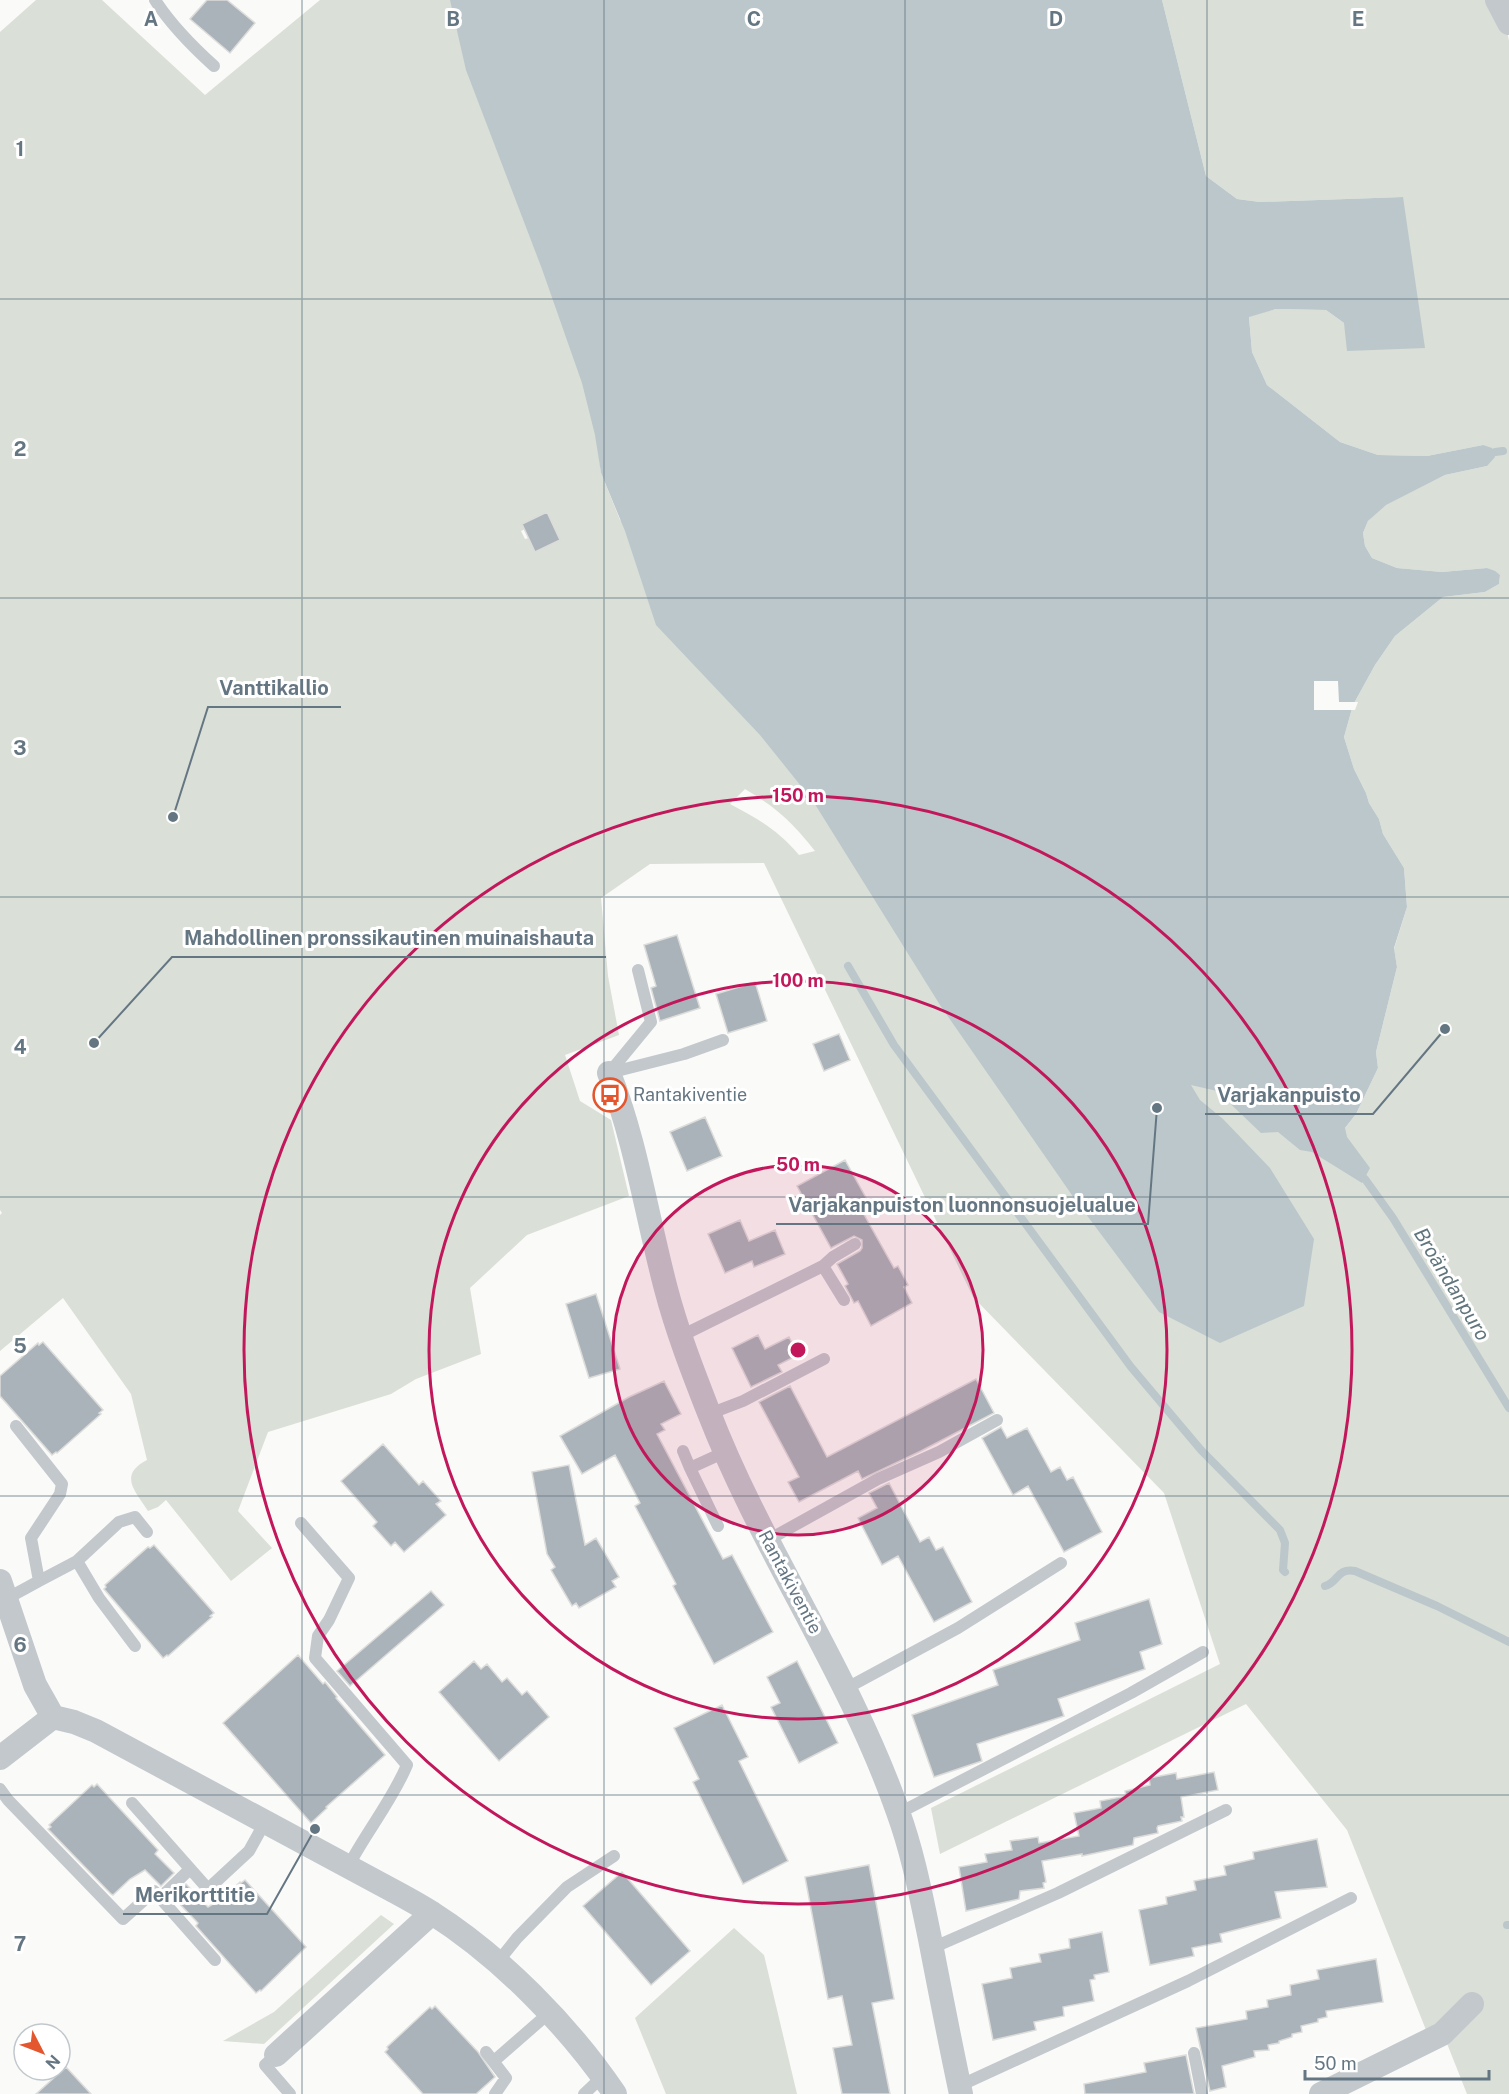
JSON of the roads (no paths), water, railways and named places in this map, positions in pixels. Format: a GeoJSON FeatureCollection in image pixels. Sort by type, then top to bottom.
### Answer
{"type":"FeatureCollection","features":[{"type":"Feature","properties":{"kind":"street"},"geometry":{"type":"LineString","coordinates":[[1497,0],[1509,23]]}},
{"type":"Feature","properties":{"kind":"street","name":"Rantakiventie"},"geometry":{"type":"LineString","coordinates":[[609,1073],[624,1111],[667,1290],[709,1414],[724,1452],[845,1689],[899,1813],[920,1892],[960,2090]]}},
{"type":"Feature","properties":{"kind":"street"},"geometry":{"type":"LineString","coordinates":[[3,1590],[35,1685],[53,1718]]}},
{"type":"Feature","properties":{"kind":"street"},"geometry":{"type":"LineString","coordinates":[[0,1758],[53,1718],[74,1722],[96,1731],[432,1913],[496,1962],[549,2013],[609,2085]]}},
{"type":"Feature","properties":{"kind":"street"},"geometry":{"type":"LineString","coordinates":[[271,2060],[432,1913]]}},
{"type":"Feature","properties":{"kind":"street"},"geometry":{"type":"LineString","coordinates":[[1321,2094],[1442,2034],[1472,2004]]}},
{"type":"Feature","properties":{"kind":"lane"},"geometry":{"type":"LineString","coordinates":[[155,0],[161,10],[214,66]]}},
{"type":"Feature","properties":{"kind":"lane"},"geometry":{"type":"LineString","coordinates":[[609,1073],[651,1022],[638,970]]}},
{"type":"Feature","properties":{"kind":"lane"},"geometry":{"type":"LineString","coordinates":[[609,1073],[684,1054],[723,1040]]}},
{"type":"Feature","properties":{"kind":"lane"},"geometry":{"type":"LineString","coordinates":[[681,1336],[823,1266],[855,1244]]}},
{"type":"Feature","properties":{"kind":"lane"},"geometry":{"type":"LineString","coordinates":[[823,1266],[844,1300]]}},
{"type":"Feature","properties":{"kind":"lane"},"geometry":{"type":"LineString","coordinates":[[709,1414],[743,1401],[824,1359]]}},
{"type":"Feature","properties":{"kind":"lane"},"geometry":{"type":"LineString","coordinates":[[768,1540],[878,1479],[939,1452],[997,1420]]}},
{"type":"Feature","properties":{"kind":"lane"},"geometry":{"type":"LineString","coordinates":[[16,1426],[62,1484],[60,1494],[31,1538],[39,1581]]}},
{"type":"Feature","properties":{"kind":"lane"},"geometry":{"type":"LineString","coordinates":[[682,1451],[718,1526]]}},
{"type":"Feature","properties":{"kind":"lane"},"geometry":{"type":"LineString","coordinates":[[690,1468],[724,1452]]}},
{"type":"Feature","properties":{"kind":"lane"},"geometry":{"type":"LineString","coordinates":[[3,1590],[39,1581],[77,1561],[119,1522],[135,1517],[147,1532]]}},
{"type":"Feature","properties":{"kind":"lane"},"geometry":{"type":"LineString","coordinates":[[301,1523],[349,1578],[329,1620],[318,1636],[315,1658],[407,1765],[398,1787],[348,1867]]}},
{"type":"Feature","properties":{"kind":"lane"},"geometry":{"type":"LineString","coordinates":[[77,1561],[99,1598],[135,1646]]}},
{"type":"Feature","properties":{"kind":"lane"},"geometry":{"type":"LineString","coordinates":[[845,1689],[958,1628],[1061,1563]]}},
{"type":"Feature","properties":{"kind":"lane"},"geometry":{"type":"LineString","coordinates":[[899,1813],[1131,1693],[1203,1652]]}},
{"type":"Feature","properties":{"kind":"lane"},"geometry":{"type":"LineString","coordinates":[[0,1789],[123,1919],[153,1891],[214,1960]]}},
{"type":"Feature","properties":{"kind":"lane"},"geometry":{"type":"LineString","coordinates":[[132,1803],[208,1889],[249,1851],[265,1822]]}},
{"type":"Feature","properties":{"kind":"lane"},"geometry":{"type":"LineString","coordinates":[[932,1948],[1058,1893],[1226,1810]]}},
{"type":"Feature","properties":{"kind":"lane"},"geometry":{"type":"LineString","coordinates":[[496,1962],[567,1887],[614,1856]]}},
{"type":"Feature","properties":{"kind":"lane"},"geometry":{"type":"LineString","coordinates":[[160,1898],[190,1869]]}},
{"type":"Feature","properties":{"kind":"lane"},"geometry":{"type":"LineString","coordinates":[[960,2090],[1188,1981],[1351,1898]]}},
{"type":"Feature","properties":{"kind":"lane"},"geometry":{"type":"LineString","coordinates":[[495,2094],[506,2078],[490,2057],[549,2013]]}},
{"type":"Feature","properties":{"kind":"lane"},"geometry":{"type":"LineString","coordinates":[[1194,2053],[1202,2094]]}},
{"type":"Feature","properties":{"kind":"lane"},"geometry":{"type":"LineString","coordinates":[[271,2060],[290,2094]]}},
{"type":"Feature","properties":{"kind":"lane"},"geometry":{"type":"LineString","coordinates":[[584,2094],[609,2085]]}},
{"type":"Feature","properties":{"kind":"waterway"},"geometry":{"type":"LineString","coordinates":[[1495,452],[1503,451]]}},
{"type":"Feature","properties":{"kind":"waterway"},"geometry":{"type":"LineString","coordinates":[[848,966],[894,1045],[1131,1367],[1201,1450],[1280,1530],[1285,1543],[1283,1570],[1285,1572]]}},
{"type":"Feature","properties":{"kind":"waterway","name":"Broändanpuro"},"geometry":{"type":"LineString","coordinates":[[1365,1179],[1393,1218],[1509,1408]]}},
{"type":"Feature","properties":{"kind":"waterway"},"geometry":{"type":"LineString","coordinates":[[1325,1586],[1333,1582],[1341,1573],[1355,1571],[1437,1606],[1509,1642]]}},
{"type":"Feature","properties":{"kind":"place","name":"Vanttikallio"},"geometry":{"type":"Point","coordinates":[173,817]}},
{"type":"Feature","properties":{"kind":"place","name":"Varjakanpuisto"},"geometry":{"type":"Point","coordinates":[1445,1029]}},
{"type":"Feature","properties":{"kind":"place","name":"Mahdollinen pronssikautinen muinaishauta"},"geometry":{"type":"Point","coordinates":[94,1043]}},
{"type":"Feature","properties":{"kind":"place","name":"Rantakiventie"},"geometry":{"type":"Point","coordinates":[610,1095]}},
{"type":"Feature","properties":{"kind":"place","name":"Varjakanpuiston luonnonsuojelualue"},"geometry":{"type":"Point","coordinates":[1157,1108]}},
{"type":"Feature","properties":{"kind":"place","name":"Merikorttitie"},"geometry":{"type":"Point","coordinates":[315,1829]}}]}
